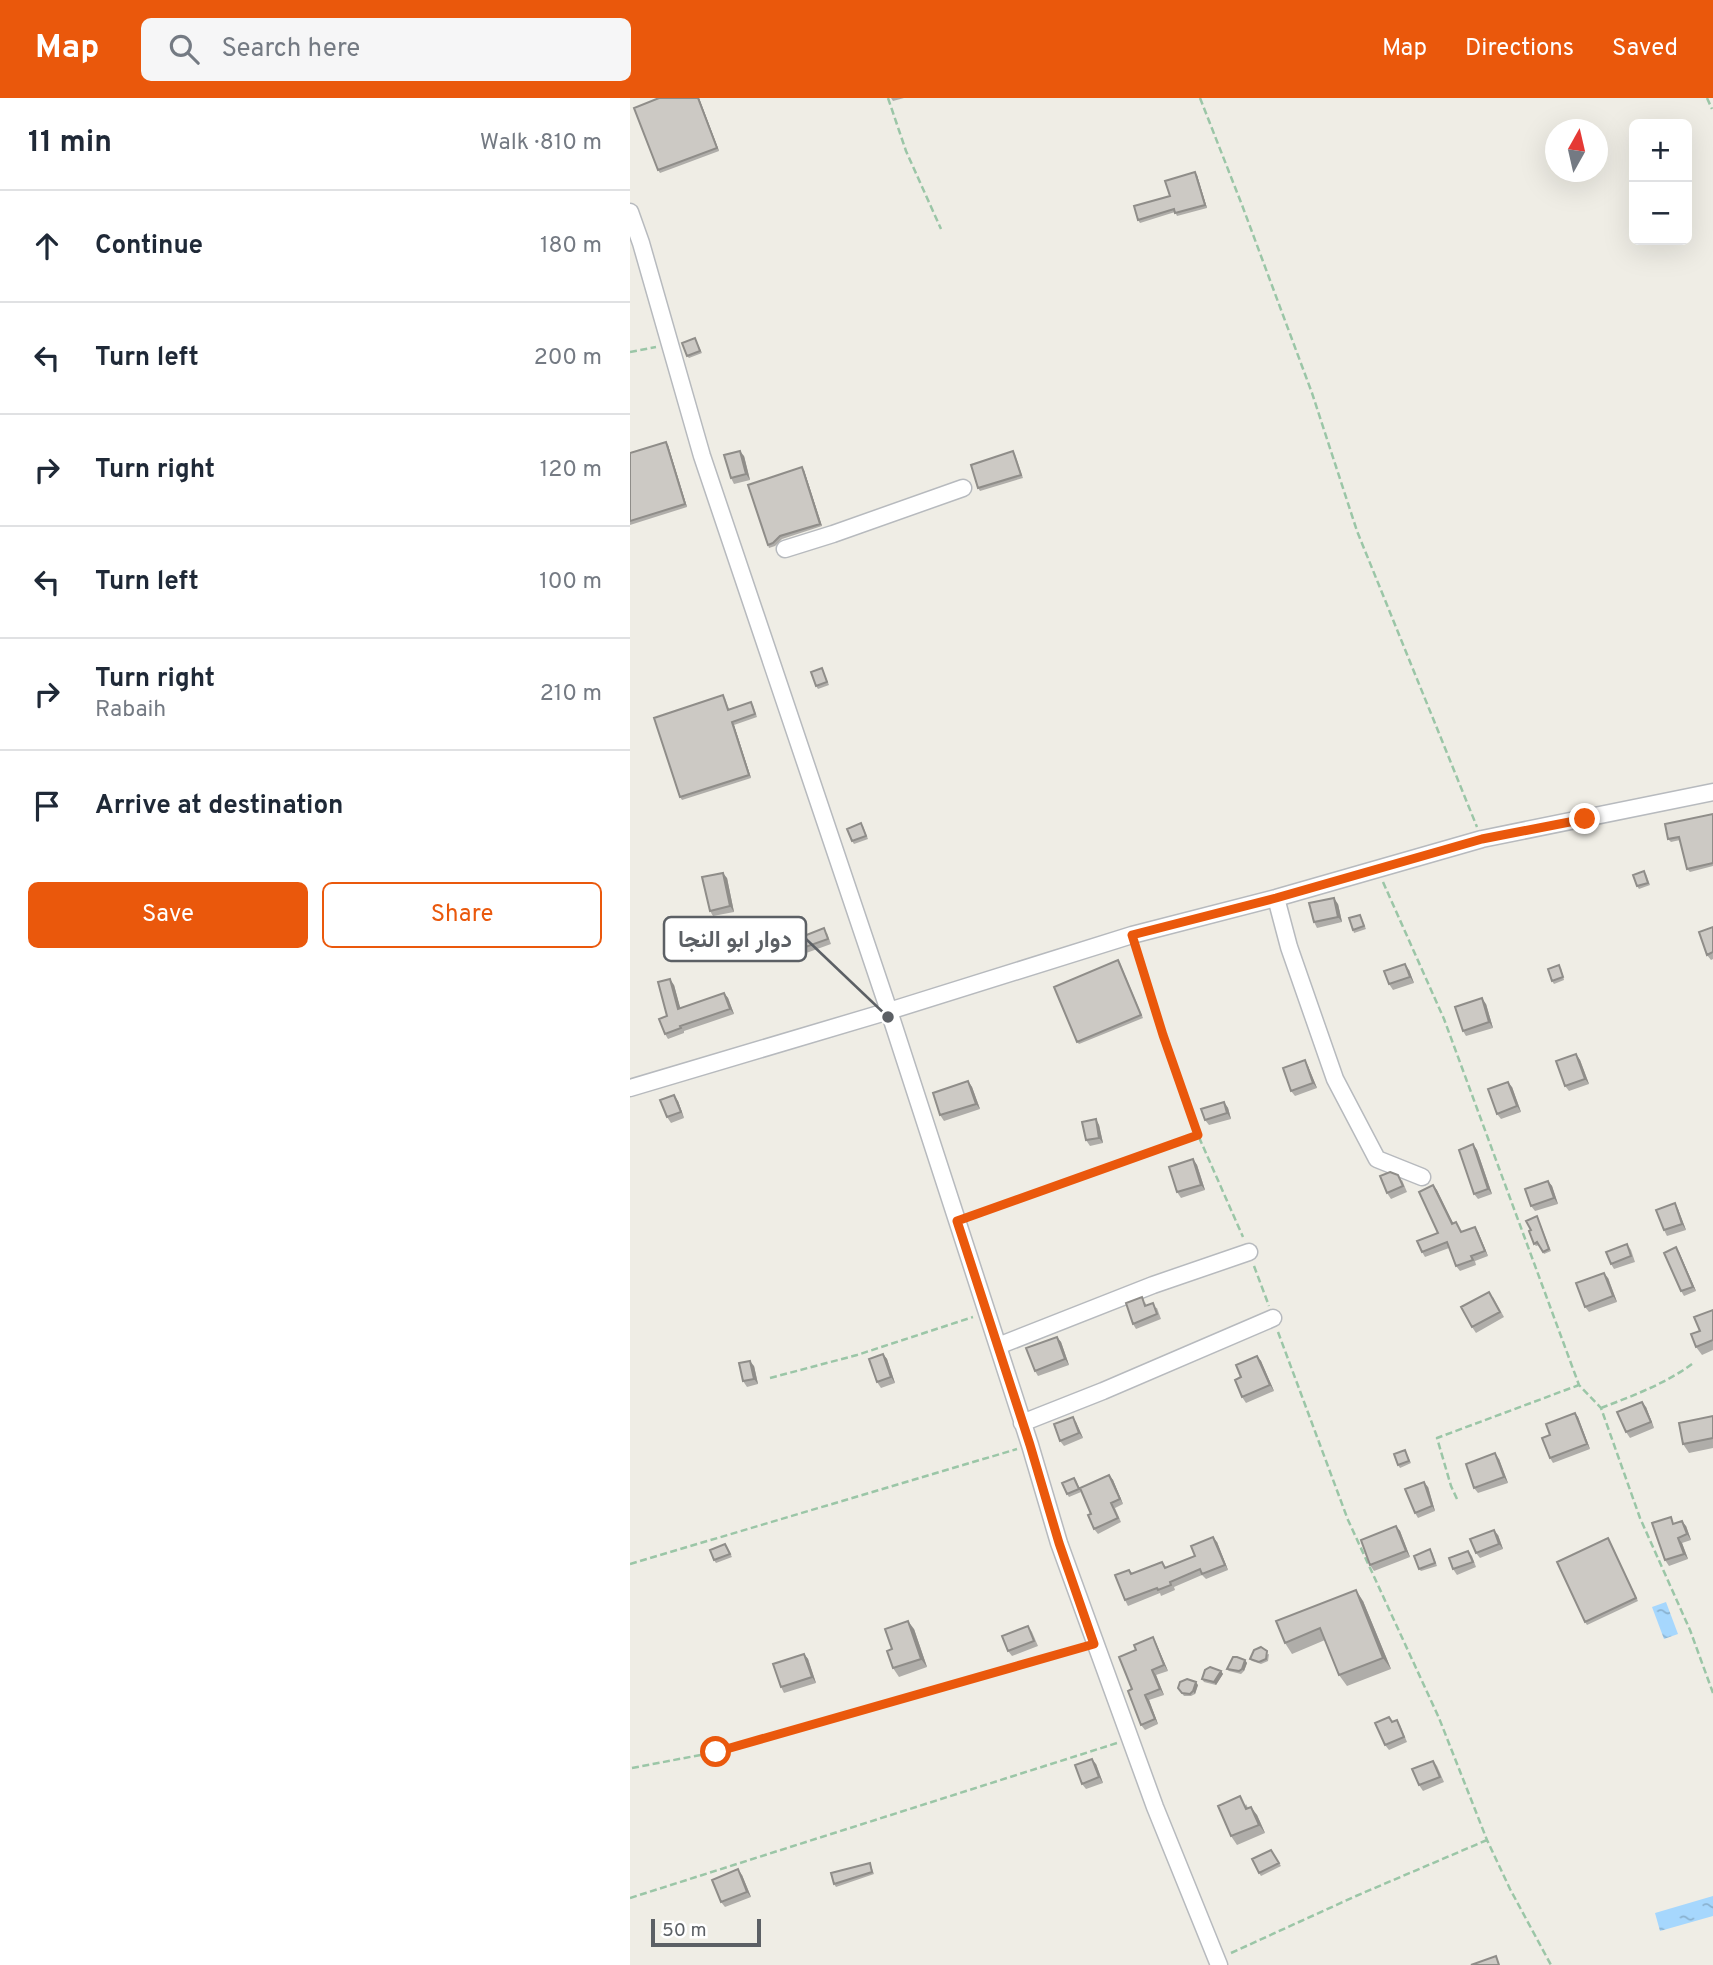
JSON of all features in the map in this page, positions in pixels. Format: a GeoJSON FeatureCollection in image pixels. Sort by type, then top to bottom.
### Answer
{"type":"FeatureCollection","features":[{"type":"Feature","properties":{"kind":"street"},"geometry":{"type":"LineString","coordinates":[[630,212],[636,244],[670,344],[702,456],[889,1012],[1030,1445],[1059,1543],[1154,1807],[1217,1963]]}},
{"type":"Feature","properties":{"kind":"street"},"geometry":{"type":"LineString","coordinates":[[785,549],[963,488]]}},
{"type":"Feature","properties":{"kind":"street"},"geometry":{"type":"LineString","coordinates":[[630,1088],[889,1012],[1132,935],[1276,898],[1482,839],[1713,792]]}},
{"type":"Feature","properties":{"kind":"street"},"geometry":{"type":"LineString","coordinates":[[1276,898],[1289,947],[1335,1079],[1377,1160],[1422,1177]]}},
{"type":"Feature","properties":{"kind":"street"},"geometry":{"type":"LineString","coordinates":[[998,1346],[1250,1252]]}},
{"type":"Feature","properties":{"kind":"street"},"geometry":{"type":"LineString","coordinates":[[1022,1423],[1273,1318]]}},
{"type":"Feature","properties":{"kind":"path"},"geometry":{"type":"LineString","coordinates":[[888,98],[906,151],[940,229]]}},
{"type":"Feature","properties":{"kind":"path"},"geometry":{"type":"LineString","coordinates":[[1200,98],[1308,381],[1357,531],[1482,839]]}},
{"type":"Feature","properties":{"kind":"path"},"geometry":{"type":"LineString","coordinates":[[1707,98],[1712,109]]}},
{"type":"Feature","properties":{"kind":"path"},"geometry":{"type":"LineString","coordinates":[[630,352],[670,344]]}},
{"type":"Feature","properties":{"kind":"path"},"geometry":{"type":"LineString","coordinates":[[1377,869],[1444,1019],[1579,1385],[1601,1408],[1640,1518],[1690,1630],[1713,1693]]}},
{"type":"Feature","properties":{"kind":"path"},"geometry":{"type":"LineString","coordinates":[[1132,935],[1198,1135],[1250,1252],[1348,1520],[1439,1718],[1487,1840],[1551,1965]]}},
{"type":"Feature","properties":{"kind":"path"},"geometry":{"type":"LineString","coordinates":[[957,1221],[1198,1135]]}},
{"type":"Feature","properties":{"kind":"path"},"geometry":{"type":"LineString","coordinates":[[770,1378],[857,1355],[986,1313]]}},
{"type":"Feature","properties":{"kind":"path"},"geometry":{"type":"LineString","coordinates":[[1601,1408],[1630,1397],[1692,1364]]}},
{"type":"Feature","properties":{"kind":"path"},"geometry":{"type":"LineString","coordinates":[[1457,1499],[1437,1438],[1579,1385]]}},
{"type":"Feature","properties":{"kind":"path"},"geometry":{"type":"LineString","coordinates":[[630,1564],[1030,1445]]}},
{"type":"Feature","properties":{"kind":"path"},"geometry":{"type":"LineString","coordinates":[[632,1768],[716,1752],[1094,1644]]}},
{"type":"Feature","properties":{"kind":"path"},"geometry":{"type":"LineString","coordinates":[[630,1898],[1131,1739]]}},
{"type":"Feature","properties":{"kind":"path"},"geometry":{"type":"LineString","coordinates":[[1217,1963],[1356,1896],[1487,1840]]}},
{"type":"Feature","properties":{"kind":"water"},"geometry":{"type":"Polygon","coordinates":[[[1666,1602],[1678,1634],[1664,1639],[1652,1607],[1666,1602]]]}},
{"type":"Feature","properties":{"kind":"water"},"geometry":{"type":"Polygon","coordinates":[[[1713,1896],[1713,1916],[1660,1931],[1655,1913],[1713,1896]]]}},
{"type":"Feature","properties":{"kind":"building"},"geometry":{"type":"Polygon","coordinates":[[[659,98],[698,98],[717,148],[658,170],[634,108],[659,98]]]}},
{"type":"Feature","properties":{"kind":"building"},"geometry":{"type":"Polygon","coordinates":[[[1195,172],[1205,205],[1175,213],[1174,209],[1138,220],[1134,206],[1170,196],[1165,181],[1195,172]]]}},
{"type":"Feature","properties":{"kind":"building"},"geometry":{"type":"Polygon","coordinates":[[[695,338],[700,351],[687,356],[682,343],[695,338]]]}},
{"type":"Feature","properties":{"kind":"building"},"geometry":{"type":"Polygon","coordinates":[[[666,442],[685,504],[630,521],[630,453],[666,442]]]}},
{"type":"Feature","properties":{"kind":"building"},"geometry":{"type":"Polygon","coordinates":[[[740,451],[746,474],[731,478],[724,455],[740,451]]]}},
{"type":"Feature","properties":{"kind":"building"},"geometry":{"type":"Polygon","coordinates":[[[1013,451],[1021,475],[978,488],[971,465],[1013,451]]]}},
{"type":"Feature","properties":{"kind":"building"},"geometry":{"type":"Polygon","coordinates":[[[802,467],[820,524],[780,536],[768,545],[748,485],[802,467]]]}},
{"type":"Feature","properties":{"kind":"building"},"geometry":{"type":"Polygon","coordinates":[[[822,668],[827,682],[816,686],[811,672],[822,668]]]}},
{"type":"Feature","properties":{"kind":"building"},"geometry":{"type":"Polygon","coordinates":[[[723,695],[728,710],[751,702],[755,714],[732,722],[749,775],[680,797],[654,718],[723,695]]]}},
{"type":"Feature","properties":{"kind":"building"},"geometry":{"type":"Polygon","coordinates":[[[1713,814],[1713,863],[1687,869],[1679,837],[1668,839],[1665,824],[1713,814]]]}},
{"type":"Feature","properties":{"kind":"building"},"geometry":{"type":"Polygon","coordinates":[[[861,823],[866,836],[852,841],[847,829],[861,823]]]}},
{"type":"Feature","properties":{"kind":"building"},"geometry":{"type":"Polygon","coordinates":[[[1644,871],[1648,883],[1637,886],[1633,875],[1644,871]]]}},
{"type":"Feature","properties":{"kind":"building"},"geometry":{"type":"Polygon","coordinates":[[[723,873],[730,906],[710,911],[702,877],[723,873]]]}},
{"type":"Feature","properties":{"kind":"building"},"geometry":{"type":"Polygon","coordinates":[[[1334,898],[1338,917],[1314,922],[1309,903],[1334,898]]]}},
{"type":"Feature","properties":{"kind":"building"},"geometry":{"type":"Polygon","coordinates":[[[1360,915],[1364,926],[1353,930],[1349,918],[1360,915]]]}},
{"type":"Feature","properties":{"kind":"building"},"geometry":{"type":"Polygon","coordinates":[[[1713,927],[1713,952],[1707,955],[1699,932],[1713,927]]]}},
{"type":"Feature","properties":{"kind":"building"},"geometry":{"type":"Polygon","coordinates":[[[824,928],[828,939],[783,955],[778,942],[824,928]]]}},
{"type":"Feature","properties":{"kind":"building"},"geometry":{"type":"Polygon","coordinates":[[[1118,960],[1141,1015],[1077,1042],[1054,987],[1118,960]]]}},
{"type":"Feature","properties":{"kind":"building"},"geometry":{"type":"Polygon","coordinates":[[[1405,964],[1410,977],[1389,984],[1384,971],[1405,964]]]}},
{"type":"Feature","properties":{"kind":"building"},"geometry":{"type":"Polygon","coordinates":[[[1559,965],[1563,977],[1552,981],[1548,969],[1559,965]]]}},
{"type":"Feature","properties":{"kind":"building"},"geometry":{"type":"Polygon","coordinates":[[[670,979],[678,1009],[724,993],[730,1009],[665,1034],[659,1019],[667,1016],[658,982],[670,979]]]}},
{"type":"Feature","properties":{"kind":"building"},"geometry":{"type":"Polygon","coordinates":[[[1482,998],[1489,1022],[1463,1031],[1455,1007],[1482,998]]]}},
{"type":"Feature","properties":{"kind":"building"},"geometry":{"type":"Polygon","coordinates":[[[1576,1054],[1585,1079],[1565,1086],[1556,1061],[1576,1054]]]}},
{"type":"Feature","properties":{"kind":"building"},"geometry":{"type":"Polygon","coordinates":[[[1305,1060],[1313,1083],[1291,1091],[1283,1068],[1305,1060]]]}},
{"type":"Feature","properties":{"kind":"building"},"geometry":{"type":"Polygon","coordinates":[[[968,1081],[976,1104],[940,1115],[933,1093],[968,1081]]]}},
{"type":"Feature","properties":{"kind":"building"},"geometry":{"type":"Polygon","coordinates":[[[1508,1082],[1517,1106],[1497,1114],[1488,1089],[1508,1082]]]}},
{"type":"Feature","properties":{"kind":"building"},"geometry":{"type":"Polygon","coordinates":[[[674,1095],[681,1112],[667,1117],[660,1100],[674,1095]]]}},
{"type":"Feature","properties":{"kind":"building"},"geometry":{"type":"Polygon","coordinates":[[[1224,1102],[1227,1113],[1205,1120],[1201,1109],[1224,1102]]]}},
{"type":"Feature","properties":{"kind":"building"},"geometry":{"type":"Polygon","coordinates":[[[1096,1119],[1099,1138],[1086,1140],[1082,1122],[1096,1119]]]}},
{"type":"Feature","properties":{"kind":"building"},"geometry":{"type":"Polygon","coordinates":[[[1473,1144],[1488,1189],[1474,1194],[1459,1150],[1473,1144]]]}},
{"type":"Feature","properties":{"kind":"building"},"geometry":{"type":"Polygon","coordinates":[[[1193,1159],[1201,1185],[1177,1192],[1169,1167],[1193,1159]]]}},
{"type":"Feature","properties":{"kind":"building"},"geometry":{"type":"Polygon","coordinates":[[[1390,1172],[1398,1175],[1403,1186],[1387,1193],[1380,1176],[1390,1172]]]}},
{"type":"Feature","properties":{"kind":"building"},"geometry":{"type":"Polygon","coordinates":[[[1548,1181],[1554,1198],[1531,1206],[1525,1189],[1548,1181]]]}},
{"type":"Feature","properties":{"kind":"building"},"geometry":{"type":"Polygon","coordinates":[[[1433,1185],[1452,1224],[1456,1222],[1461,1232],[1475,1227],[1485,1251],[1471,1256],[1473,1260],[1456,1266],[1447,1242],[1422,1252],[1417,1241],[1438,1233],[1419,1192],[1433,1185]]]}},
{"type":"Feature","properties":{"kind":"building"},"geometry":{"type":"Polygon","coordinates":[[[1675,1203],[1682,1224],[1664,1230],[1656,1210],[1675,1203]]]}},
{"type":"Feature","properties":{"kind":"building"},"geometry":{"type":"Polygon","coordinates":[[[1537,1216],[1549,1249],[1543,1252],[1537,1242],[1534,1244],[1526,1221],[1537,1216]]]}},
{"type":"Feature","properties":{"kind":"building"},"geometry":{"type":"Polygon","coordinates":[[[1627,1244],[1631,1256],[1611,1264],[1606,1252],[1627,1244]]]}},
{"type":"Feature","properties":{"kind":"building"},"geometry":{"type":"Polygon","coordinates":[[[1676,1247],[1693,1287],[1681,1291],[1664,1253],[1676,1247]]]}},
{"type":"Feature","properties":{"kind":"building"},"geometry":{"type":"Polygon","coordinates":[[[1604,1273],[1613,1296],[1585,1307],[1576,1283],[1604,1273]]]}},
{"type":"Feature","properties":{"kind":"building"},"geometry":{"type":"Polygon","coordinates":[[[1489,1292],[1500,1312],[1472,1327],[1461,1307],[1489,1292]]]}},
{"type":"Feature","properties":{"kind":"building"},"geometry":{"type":"Polygon","coordinates":[[[1142,1297],[1145,1306],[1153,1303],[1157,1314],[1133,1324],[1126,1303],[1142,1297]]]}},
{"type":"Feature","properties":{"kind":"building"},"geometry":{"type":"Polygon","coordinates":[[[1713,1310],[1713,1340],[1696,1347],[1691,1334],[1700,1331],[1694,1317],[1713,1310]]]}},
{"type":"Feature","properties":{"kind":"building"},"geometry":{"type":"Polygon","coordinates":[[[1057,1337],[1065,1359],[1035,1371],[1026,1348],[1057,1337]]]}},
{"type":"Feature","properties":{"kind":"building"},"geometry":{"type":"Polygon","coordinates":[[[883,1354],[891,1377],[877,1382],[869,1359],[883,1354]]]}},
{"type":"Feature","properties":{"kind":"building"},"geometry":{"type":"Polygon","coordinates":[[[1257,1356],[1270,1385],[1242,1397],[1235,1380],[1241,1377],[1236,1365],[1257,1356]]]}},
{"type":"Feature","properties":{"kind":"building"},"geometry":{"type":"Polygon","coordinates":[[[750,1361],[754,1379],[743,1381],[739,1363],[750,1361]]]}},
{"type":"Feature","properties":{"kind":"building"},"geometry":{"type":"Polygon","coordinates":[[[1642,1402],[1651,1422],[1626,1432],[1617,1412],[1642,1402]]]}},
{"type":"Feature","properties":{"kind":"building"},"geometry":{"type":"Polygon","coordinates":[[[1575,1413],[1587,1444],[1550,1458],[1542,1438],[1550,1435],[1546,1424],[1575,1413]]]}},
{"type":"Feature","properties":{"kind":"building"},"geometry":{"type":"Polygon","coordinates":[[[1713,1416],[1713,1438],[1683,1444],[1679,1423],[1713,1416]]]}},
{"type":"Feature","properties":{"kind":"building"},"geometry":{"type":"Polygon","coordinates":[[[1073,1417],[1079,1433],[1060,1441],[1054,1424],[1073,1417]]]}},
{"type":"Feature","properties":{"kind":"building"},"geometry":{"type":"Polygon","coordinates":[[[1405,1450],[1409,1461],[1398,1465],[1394,1454],[1405,1450]]]}},
{"type":"Feature","properties":{"kind":"building"},"geometry":{"type":"Polygon","coordinates":[[[1495,1453],[1504,1477],[1474,1488],[1466,1464],[1495,1453]]]}},
{"type":"Feature","properties":{"kind":"building"},"geometry":{"type":"Polygon","coordinates":[[[1109,1475],[1120,1499],[1111,1503],[1118,1518],[1094,1529],[1080,1488],[1109,1475]]]}},
{"type":"Feature","properties":{"kind":"building"},"geometry":{"type":"Polygon","coordinates":[[[1074,1478],[1079,1489],[1067,1494],[1062,1483],[1074,1478]]]}},
{"type":"Feature","properties":{"kind":"building"},"geometry":{"type":"Polygon","coordinates":[[[1424,1482],[1432,1506],[1415,1513],[1405,1489],[1424,1482]]]}},
{"type":"Feature","properties":{"kind":"building"},"geometry":{"type":"Polygon","coordinates":[[[1671,1517],[1673,1524],[1682,1521],[1687,1534],[1678,1538],[1684,1554],[1665,1560],[1652,1523],[1671,1517]]]}},
{"type":"Feature","properties":{"kind":"building"},"geometry":{"type":"Polygon","coordinates":[[[1396,1526],[1406,1551],[1370,1565],[1361,1540],[1396,1526]]]}},
{"type":"Feature","properties":{"kind":"building"},"geometry":{"type":"Polygon","coordinates":[[[1494,1530],[1499,1544],[1476,1553],[1470,1539],[1494,1530]]]}},
{"type":"Feature","properties":{"kind":"building"},"geometry":{"type":"Polygon","coordinates":[[[1213,1537],[1225,1565],[1202,1574],[1200,1569],[1170,1582],[1171,1585],[1125,1600],[1115,1575],[1129,1570],[1131,1574],[1162,1562],[1165,1568],[1195,1556],[1191,1546],[1213,1537]]]}},
{"type":"Feature","properties":{"kind":"building"},"geometry":{"type":"Polygon","coordinates":[[[1608,1538],[1636,1598],[1585,1622],[1557,1562],[1608,1538]]]}},
{"type":"Feature","properties":{"kind":"building"},"geometry":{"type":"Polygon","coordinates":[[[725,1544],[730,1554],[714,1560],[710,1550],[725,1544]]]}},
{"type":"Feature","properties":{"kind":"building"},"geometry":{"type":"Polygon","coordinates":[[[1430,1549],[1435,1563],[1419,1569],[1414,1556],[1430,1549]]]}},
{"type":"Feature","properties":{"kind":"building"},"geometry":{"type":"Polygon","coordinates":[[[1468,1551],[1473,1562],[1453,1569],[1449,1558],[1468,1551]]]}},
{"type":"Feature","properties":{"kind":"building"},"geometry":{"type":"Polygon","coordinates":[[[1356,1590],[1383,1658],[1339,1675],[1320,1628],[1285,1643],[1276,1621],[1356,1590]]]}},
{"type":"Feature","properties":{"kind":"building"},"geometry":{"type":"Polygon","coordinates":[[[908,1621],[921,1659],[893,1668],[887,1651],[892,1649],[885,1629],[908,1621]]]}},
{"type":"Feature","properties":{"kind":"building"},"geometry":{"type":"Polygon","coordinates":[[[1028,1626],[1034,1641],[1008,1651],[1002,1636],[1028,1626]]]}},
{"type":"Feature","properties":{"kind":"building"},"geometry":{"type":"Polygon","coordinates":[[[1153,1637],[1164,1665],[1152,1670],[1160,1689],[1145,1695],[1155,1719],[1141,1725],[1128,1691],[1132,1689],[1119,1657],[1136,1650],[1134,1645],[1153,1637]]]}},
{"type":"Feature","properties":{"kind":"building"},"geometry":{"type":"Polygon","coordinates":[[[1261,1647],[1267,1651],[1266,1659],[1259,1662],[1250,1659],[1254,1650],[1261,1647]]]}},
{"type":"Feature","properties":{"kind":"building"},"geometry":{"type":"Polygon","coordinates":[[[804,1654],[812,1677],[781,1687],[773,1664],[804,1654]]]}},
{"type":"Feature","properties":{"kind":"building"},"geometry":{"type":"Polygon","coordinates":[[[1233,1657],[1245,1660],[1239,1671],[1227,1669],[1233,1657]]]}},
{"type":"Feature","properties":{"kind":"building"},"geometry":{"type":"Polygon","coordinates":[[[1210,1667],[1221,1671],[1214,1682],[1202,1679],[1205,1670],[1210,1667]]]}},
{"type":"Feature","properties":{"kind":"building"},"geometry":{"type":"Polygon","coordinates":[[[1187,1679],[1196,1682],[1190,1694],[1182,1693],[1178,1688],[1180,1682],[1187,1679]]]}},
{"type":"Feature","properties":{"kind":"building"},"geometry":{"type":"Polygon","coordinates":[[[1389,1717],[1392,1722],[1397,1720],[1404,1737],[1385,1745],[1375,1723],[1389,1717]]]}},
{"type":"Feature","properties":{"kind":"building"},"geometry":{"type":"Polygon","coordinates":[[[1092,1759],[1099,1777],[1082,1784],[1075,1765],[1092,1759]]]}},
{"type":"Feature","properties":{"kind":"building"},"geometry":{"type":"Polygon","coordinates":[[[1433,1761],[1440,1777],[1419,1785],[1412,1769],[1433,1761]]]}},
{"type":"Feature","properties":{"kind":"building"},"geometry":{"type":"Polygon","coordinates":[[[1240,1796],[1246,1809],[1251,1807],[1259,1825],[1231,1836],[1218,1806],[1240,1796]]]}},
{"type":"Feature","properties":{"kind":"building"},"geometry":{"type":"Polygon","coordinates":[[[1271,1850],[1279,1863],[1259,1873],[1252,1859],[1271,1850]]]}},
{"type":"Feature","properties":{"kind":"building"},"geometry":{"type":"Polygon","coordinates":[[[870,1863],[872,1872],[834,1884],[831,1873],[870,1863]]]}},
{"type":"Feature","properties":{"kind":"building"},"geometry":{"type":"Polygon","coordinates":[[[738,1869],[747,1892],[721,1902],[712,1880],[738,1869]]]}},
{"type":"Feature","properties":{"kind":"building"},"geometry":{"type":"Polygon","coordinates":[[[1496,1956],[1499,1965],[1471,1965],[1496,1956]]]}},
{"type":"Feature","properties":{"kind":"place","name":"دوار ابو النجا"},"geometry":{"type":"Point","coordinates":[888,1017]}},
{"type":"Feature","properties":{"kind":"route"},"geometry":{"type":"LineString","coordinates":[[716,1752],[1094,1644],[1059,1543],[957,1221],[1198,1135],[1132,935],[1276,898],[1482,839],[1585,819]]}}]}
